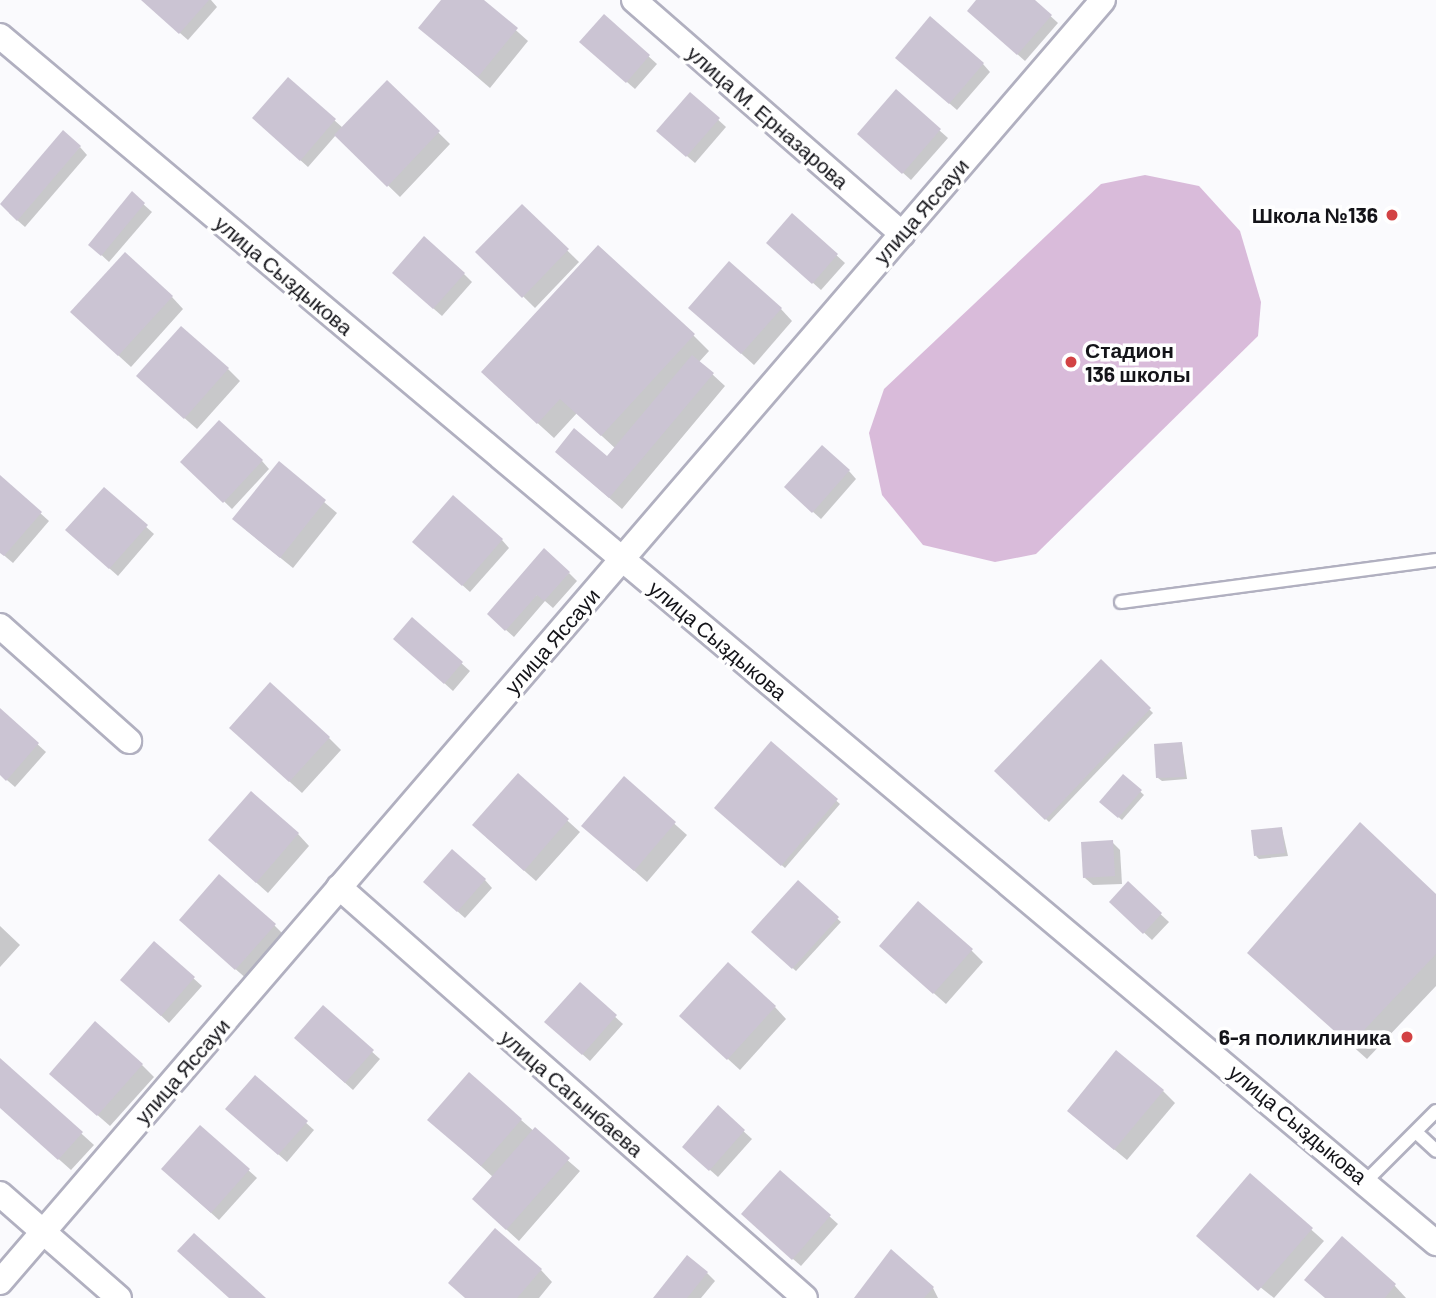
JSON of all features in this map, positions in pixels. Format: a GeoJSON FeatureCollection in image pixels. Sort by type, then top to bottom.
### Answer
{"type":"FeatureCollection","features":[{"type":"Feature","properties":{"kind":"street","name":"улица М. Ерназарова"},"geometry":{"type":"LineString","coordinates":[[634,0],[902,234]]}},
{"type":"Feature","properties":{"kind":"street","name":"улица Яссауи"},"geometry":{"type":"LineString","coordinates":[[0,1282],[1103,0]]}},
{"type":"Feature","properties":{"kind":"street","name":"улица Сыздыкова"},"geometry":{"type":"LineString","coordinates":[[0,36],[1367,1181],[1436,1243]]}},
{"type":"Feature","properties":{"kind":"street"},"geometry":{"type":"LineString","coordinates":[[0,626],[129,741]]}},
{"type":"Feature","properties":{"kind":"street","name":"улица Сагынбаева"},"geometry":{"type":"LineString","coordinates":[[340,887],[804,1298]]}},
{"type":"Feature","properties":{"kind":"street"},"geometry":{"type":"LineString","coordinates":[[0,1194],[119,1298]]}},
{"type":"Feature","properties":{"kind":"lane"},"geometry":{"type":"LineString","coordinates":[[1121,602],[1436,560]]}},
{"type":"Feature","properties":{"kind":"lane"},"geometry":{"type":"LineString","coordinates":[[1367,1181],[1436,1111]]}},
{"type":"Feature","properties":{"kind":"lane"},"geometry":{"type":"LineString","coordinates":[[1417,1133],[1436,1151]]}},
{"type":"Feature","properties":{"kind":"shaded area","name":"Стадион 136 школы"},"geometry":{"type":"Polygon","coordinates":[[[1145,175],[1199,186],[1240,231],[1261,302],[1258,336],[1036,554],[995,562],[923,545],[882,495],[869,433],[884,389],[1101,184],[1145,175]]]}},
{"type":"Feature","properties":{"kind":"building"},"geometry":{"type":"Polygon","coordinates":[[[141,0],[209,0],[179,34],[141,0]]]}},
{"type":"Feature","properties":{"kind":"building"},"geometry":{"type":"Polygon","coordinates":[[[441,0],[484,0],[518,28],[478,77],[418,28],[441,0]]]}},
{"type":"Feature","properties":{"kind":"building"},"geometry":{"type":"Polygon","coordinates":[[[976,0],[1035,0],[1052,15],[1017,55],[967,11],[976,0]]]}},
{"type":"Feature","properties":{"kind":"building"},"geometry":{"type":"Polygon","coordinates":[[[604,14],[650,55],[626,83],[579,42],[604,14]]]}},
{"type":"Feature","properties":{"kind":"building"},"geometry":{"type":"Polygon","coordinates":[[[930,16],[984,63],[949,104],[895,58],[930,16]]]}},
{"type":"Feature","properties":{"kind":"building"},"geometry":{"type":"Polygon","coordinates":[[[288,77],[336,119],[300,161],[252,118],[288,77]]]}},
{"type":"Feature","properties":{"kind":"building"},"geometry":{"type":"Polygon","coordinates":[[[387,80],[440,131],[387,187],[334,135],[387,80]]]}},
{"type":"Feature","properties":{"kind":"building"},"geometry":{"type":"Polygon","coordinates":[[[896,89],[941,129],[902,174],[857,134],[896,89]]]}},
{"type":"Feature","properties":{"kind":"building"},"geometry":{"type":"Polygon","coordinates":[[[690,92],[720,118],[686,157],[656,131],[690,92]]]}},
{"type":"Feature","properties":{"kind":"building"},"geometry":{"type":"Polygon","coordinates":[[[63,130],[81,146],[17,221],[0,204],[63,130]]]}},
{"type":"Feature","properties":{"kind":"building"},"geometry":{"type":"Polygon","coordinates":[[[132,191],[145,203],[101,256],[88,245],[132,191]]]}},
{"type":"Feature","properties":{"kind":"building"},"geometry":{"type":"Polygon","coordinates":[[[522,204],[569,249],[522,298],[475,252],[522,204]]]}},
{"type":"Feature","properties":{"kind":"building"},"geometry":{"type":"Polygon","coordinates":[[[792,213],[838,254],[812,284],[766,243],[792,213]]]}},
{"type":"Feature","properties":{"kind":"building"},"geometry":{"type":"Polygon","coordinates":[[[424,236],[465,273],[433,309],[392,273],[424,236]]]}},
{"type":"Feature","properties":{"kind":"building"},"geometry":{"type":"Polygon","coordinates":[[[598,245],[695,334],[601,436],[560,399],[537,424],[481,372],[598,245]]]}},
{"type":"Feature","properties":{"kind":"building"},"geometry":{"type":"Polygon","coordinates":[[[125,252],[173,296],[118,356],[70,312],[125,252]]]}},
{"type":"Feature","properties":{"kind":"building"},"geometry":{"type":"Polygon","coordinates":[[[729,261],[782,308],[741,354],[688,308],[729,261]]]}},
{"type":"Feature","properties":{"kind":"building"},"geometry":{"type":"Polygon","coordinates":[[[181,326],[229,368],[184,419],[136,376],[181,326]]]}},
{"type":"Feature","properties":{"kind":"building"},"geometry":{"type":"Polygon","coordinates":[[[692,355],[714,373],[609,498],[555,452],[574,428],[607,456],[692,355]]]}},
{"type":"Feature","properties":{"kind":"building"},"geometry":{"type":"Polygon","coordinates":[[[219,420],[263,460],[223,503],[180,462],[219,420]]]}},
{"type":"Feature","properties":{"kind":"building"},"geometry":{"type":"Polygon","coordinates":[[[822,445],[850,470],[812,513],[784,487],[822,445]]]}},
{"type":"Feature","properties":{"kind":"building"},"geometry":{"type":"Polygon","coordinates":[[[279,461],[326,500],[280,558],[232,519],[279,461]]]}},
{"type":"Feature","properties":{"kind":"building"},"geometry":{"type":"Polygon","coordinates":[[[0,475],[42,512],[4,556],[0,553],[0,475]]]}},
{"type":"Feature","properties":{"kind":"building"},"geometry":{"type":"Polygon","coordinates":[[[104,487],[148,525],[109,569],[65,530],[104,487]]]}},
{"type":"Feature","properties":{"kind":"building"},"geometry":{"type":"Polygon","coordinates":[[[453,495],[503,539],[462,586],[412,542],[453,495]]]}},
{"type":"Feature","properties":{"kind":"building"},"geometry":{"type":"Polygon","coordinates":[[[544,548],[570,572],[544,601],[537,595],[505,631],[487,614],[544,548]]]}},
{"type":"Feature","properties":{"kind":"building"},"geometry":{"type":"Polygon","coordinates":[[[412,617],[463,662],[444,684],[393,639],[412,617]]]}},
{"type":"Feature","properties":{"kind":"building"},"geometry":{"type":"Polygon","coordinates":[[[1101,659],[1151,708],[1045,820],[994,771],[1101,659]]]}},
{"type":"Feature","properties":{"kind":"building"},"geometry":{"type":"Polygon","coordinates":[[[270,682],[330,737],[289,782],[229,728],[270,682]]]}},
{"type":"Feature","properties":{"kind":"building"},"geometry":{"type":"Polygon","coordinates":[[[0,708],[39,743],[6,781],[0,775],[0,708]]]}},
{"type":"Feature","properties":{"kind":"building"},"geometry":{"type":"Polygon","coordinates":[[[771,741],[838,799],[781,866],[714,808],[771,741]]]}},
{"type":"Feature","properties":{"kind":"building"},"geometry":{"type":"Polygon","coordinates":[[[1182,742],[1185,777],[1156,778],[1154,744],[1182,742]]]}},
{"type":"Feature","properties":{"kind":"building"},"geometry":{"type":"Polygon","coordinates":[[[518,773],[569,819],[524,871],[472,825],[518,773]]]}},
{"type":"Feature","properties":{"kind":"building"},"geometry":{"type":"Polygon","coordinates":[[[1123,774],[1142,790],[1118,818],[1099,802],[1123,774]]]}},
{"type":"Feature","properties":{"kind":"building"},"geometry":{"type":"Polygon","coordinates":[[[624,776],[676,822],[634,871],[581,826],[624,776]]]}},
{"type":"Feature","properties":{"kind":"building"},"geometry":{"type":"Polygon","coordinates":[[[251,791],[299,833],[256,883],[208,840],[251,791]]]}},
{"type":"Feature","properties":{"kind":"building"},"geometry":{"type":"Polygon","coordinates":[[[1360,822],[1436,894],[1436,954],[1350,1045],[1247,953],[1360,822]]]}},
{"type":"Feature","properties":{"kind":"building"},"geometry":{"type":"Polygon","coordinates":[[[1282,827],[1285,853],[1254,856],[1251,830],[1282,827]]]}},
{"type":"Feature","properties":{"kind":"building"},"geometry":{"type":"Polygon","coordinates":[[[1113,840],[1115,876],[1083,878],[1081,842],[1113,840]]]}},
{"type":"Feature","properties":{"kind":"building"},"geometry":{"type":"Polygon","coordinates":[[[452,849],[486,879],[457,912],[423,882],[452,849]]]}},
{"type":"Feature","properties":{"kind":"building"},"geometry":{"type":"Polygon","coordinates":[[[219,874],[276,924],[235,970],[179,920],[219,874]]]}},
{"type":"Feature","properties":{"kind":"building"},"geometry":{"type":"Polygon","coordinates":[[[798,880],[839,917],[792,969],[751,932],[798,880]]]}},
{"type":"Feature","properties":{"kind":"building"},"geometry":{"type":"Polygon","coordinates":[[[1128,881],[1162,913],[1143,934],[1109,902],[1128,881]]]}},
{"type":"Feature","properties":{"kind":"building"},"geometry":{"type":"Polygon","coordinates":[[[918,901],[973,949],[933,994],[879,946],[918,901]]]}},
{"type":"Feature","properties":{"kind":"building"},"geometry":{"type":"Polygon","coordinates":[[[154,941],[195,977],[161,1016],[120,980],[154,941]]]}},
{"type":"Feature","properties":{"kind":"building"},"geometry":{"type":"Polygon","coordinates":[[[728,962],[776,1006],[727,1060],[679,1016],[728,962]]]}},
{"type":"Feature","properties":{"kind":"building"},"geometry":{"type":"Polygon","coordinates":[[[580,982],[617,1015],[582,1055],[544,1022],[580,982]]]}},
{"type":"Feature","properties":{"kind":"building"},"geometry":{"type":"Polygon","coordinates":[[[323,1005],[374,1050],[345,1083],[294,1038],[323,1005]]]}},
{"type":"Feature","properties":{"kind":"building"},"geometry":{"type":"Polygon","coordinates":[[[95,1021],[143,1064],[97,1116],[49,1074],[95,1021]]]}},
{"type":"Feature","properties":{"kind":"building"},"geometry":{"type":"Polygon","coordinates":[[[1116,1050],[1164,1090],[1114,1150],[1067,1111],[1116,1050]]]}},
{"type":"Feature","properties":{"kind":"building"},"geometry":{"type":"Polygon","coordinates":[[[0,1058],[83,1132],[58,1160],[0,1108],[0,1058]]]}},
{"type":"Feature","properties":{"kind":"building"},"geometry":{"type":"Polygon","coordinates":[[[469,1072],[522,1119],[481,1166],[427,1120],[469,1072]]]}},
{"type":"Feature","properties":{"kind":"building"},"geometry":{"type":"Polygon","coordinates":[[[255,1075],[308,1121],[278,1155],[225,1109],[255,1075]]]}},
{"type":"Feature","properties":{"kind":"building"},"geometry":{"type":"Polygon","coordinates":[[[718,1105],[745,1130],[709,1171],[682,1147],[718,1105]]]}},
{"type":"Feature","properties":{"kind":"building"},"geometry":{"type":"Polygon","coordinates":[[[200,1125],[250,1169],[211,1213],[161,1169],[200,1125]]]}},
{"type":"Feature","properties":{"kind":"building"},"geometry":{"type":"Polygon","coordinates":[[[535,1127],[570,1158],[506,1230],[472,1199],[535,1127]]]}},
{"type":"Feature","properties":{"kind":"building"},"geometry":{"type":"Polygon","coordinates":[[[780,1170],[831,1215],[792,1260],[741,1214],[780,1170]]]}},
{"type":"Feature","properties":{"kind":"building"},"geometry":{"type":"Polygon","coordinates":[[[1250,1173],[1313,1228],[1258,1291],[1196,1236],[1250,1173]]]}},
{"type":"Feature","properties":{"kind":"building"},"geometry":{"type":"Polygon","coordinates":[[[495,1228],[542,1269],[517,1298],[465,1298],[448,1283],[495,1228]]]}},
{"type":"Feature","properties":{"kind":"building"},"geometry":{"type":"Polygon","coordinates":[[[194,1233],[266,1298],[229,1298],[177,1251],[194,1233]]]}},
{"type":"Feature","properties":{"kind":"building"},"geometry":{"type":"Polygon","coordinates":[[[1342,1236],[1396,1284],[1385,1298],[1325,1298],[1304,1280],[1342,1236]]]}},
{"type":"Feature","properties":{"kind":"building"},"geometry":{"type":"Polygon","coordinates":[[[891,1249],[934,1287],[924,1298],[854,1298],[891,1249]]]}},
{"type":"Feature","properties":{"kind":"building"},"geometry":{"type":"Polygon","coordinates":[[[687,1255],[708,1272],[687,1298],[653,1298],[687,1255]]]}},
{"type":"Feature","properties":{"kind":"place","name":"Школа №136"},"geometry":{"type":"Point","coordinates":[1392,215]}},
{"type":"Feature","properties":{"kind":"place","name":"Стадион 136 школы"},"geometry":{"type":"Point","coordinates":[1071,362]}},
{"type":"Feature","properties":{"kind":"place","name":"6-я поликлиника"},"geometry":{"type":"Point","coordinates":[1407,1037]}}]}
